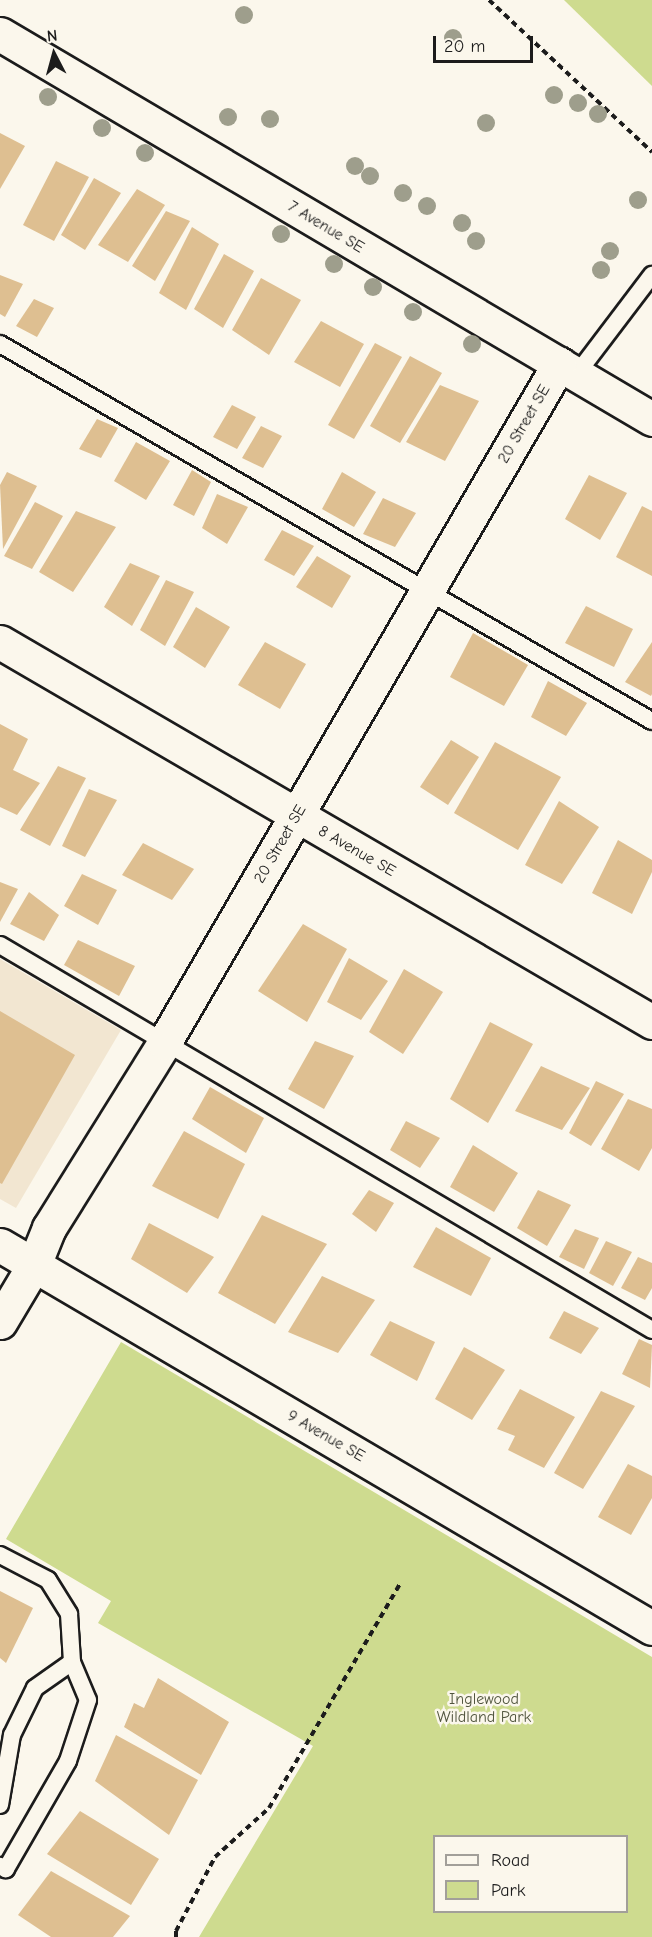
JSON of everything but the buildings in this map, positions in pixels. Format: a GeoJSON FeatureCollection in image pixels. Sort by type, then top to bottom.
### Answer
{"type":"FeatureCollection","features":[{"type":"Feature","properties":{"kind":"street","name":"7 Avenue SE"},"geometry":{"type":"LineString","coordinates":[[0,34],[652,419]]}},
{"type":"Feature","properties":{"kind":"street","name":"20 Street SE"},"geometry":{"type":"LineString","coordinates":[[0,1322],[34,1265],[49,1228],[164,1043],[428,590],[568,369]]}},
{"type":"Feature","properties":{"kind":"street","name":"8 Avenue SE"},"geometry":{"type":"LineString","coordinates":[[0,642],[652,1022]]}},
{"type":"Feature","properties":{"kind":"street","name":"9 Avenue SE"},"geometry":{"type":"LineString","coordinates":[[0,1245],[652,1628]]}},
{"type":"Feature","properties":{"kind":"lane"},"geometry":{"type":"LineString","coordinates":[[568,369],[652,275]]}},
{"type":"Feature","properties":{"kind":"lane"},"geometry":{"type":"LineString","coordinates":[[0,344],[652,721]]}},
{"type":"Feature","properties":{"kind":"lane"},"geometry":{"type":"LineString","coordinates":[[0,945],[652,1330]]}},
{"type":"Feature","properties":{"kind":"lane"},"geometry":{"type":"LineString","coordinates":[[0,1555],[48,1580],[69,1614],[72,1662],[88,1700],[68,1761],[6,1869],[0,1866]]}},
{"type":"Feature","properties":{"kind":"lane"},"geometry":{"type":"LineString","coordinates":[[0,1805],[12,1735],[35,1688],[72,1662]]}},
{"type":"Feature","properties":{"kind":"path"},"geometry":{"type":"LineString","coordinates":[[489,0],[652,152]]}},
{"type":"Feature","properties":{"kind":"path"},"geometry":{"type":"LineString","coordinates":[[177,1937],[176,1931],[215,1857],[268,1808],[400,1584]]}},
{"type":"Feature","properties":{"kind":"shaded area"},"geometry":{"type":"Polygon","coordinates":[[[0,959],[121,1030],[16,1208],[0,1199],[0,959]]]}},
{"type":"Feature","properties":{"kind":"green space"},"geometry":{"type":"Polygon","coordinates":[[[564,0],[652,0],[652,86],[564,0]]]}},
{"type":"Feature","properties":{"kind":"green space","name":"Inglewood Wildland Park"},"geometry":{"type":"Polygon","coordinates":[[[121,1342],[652,1657],[652,1937],[199,1937],[313,1746],[98,1623],[111,1601],[6,1539],[121,1342]]]}}]}
